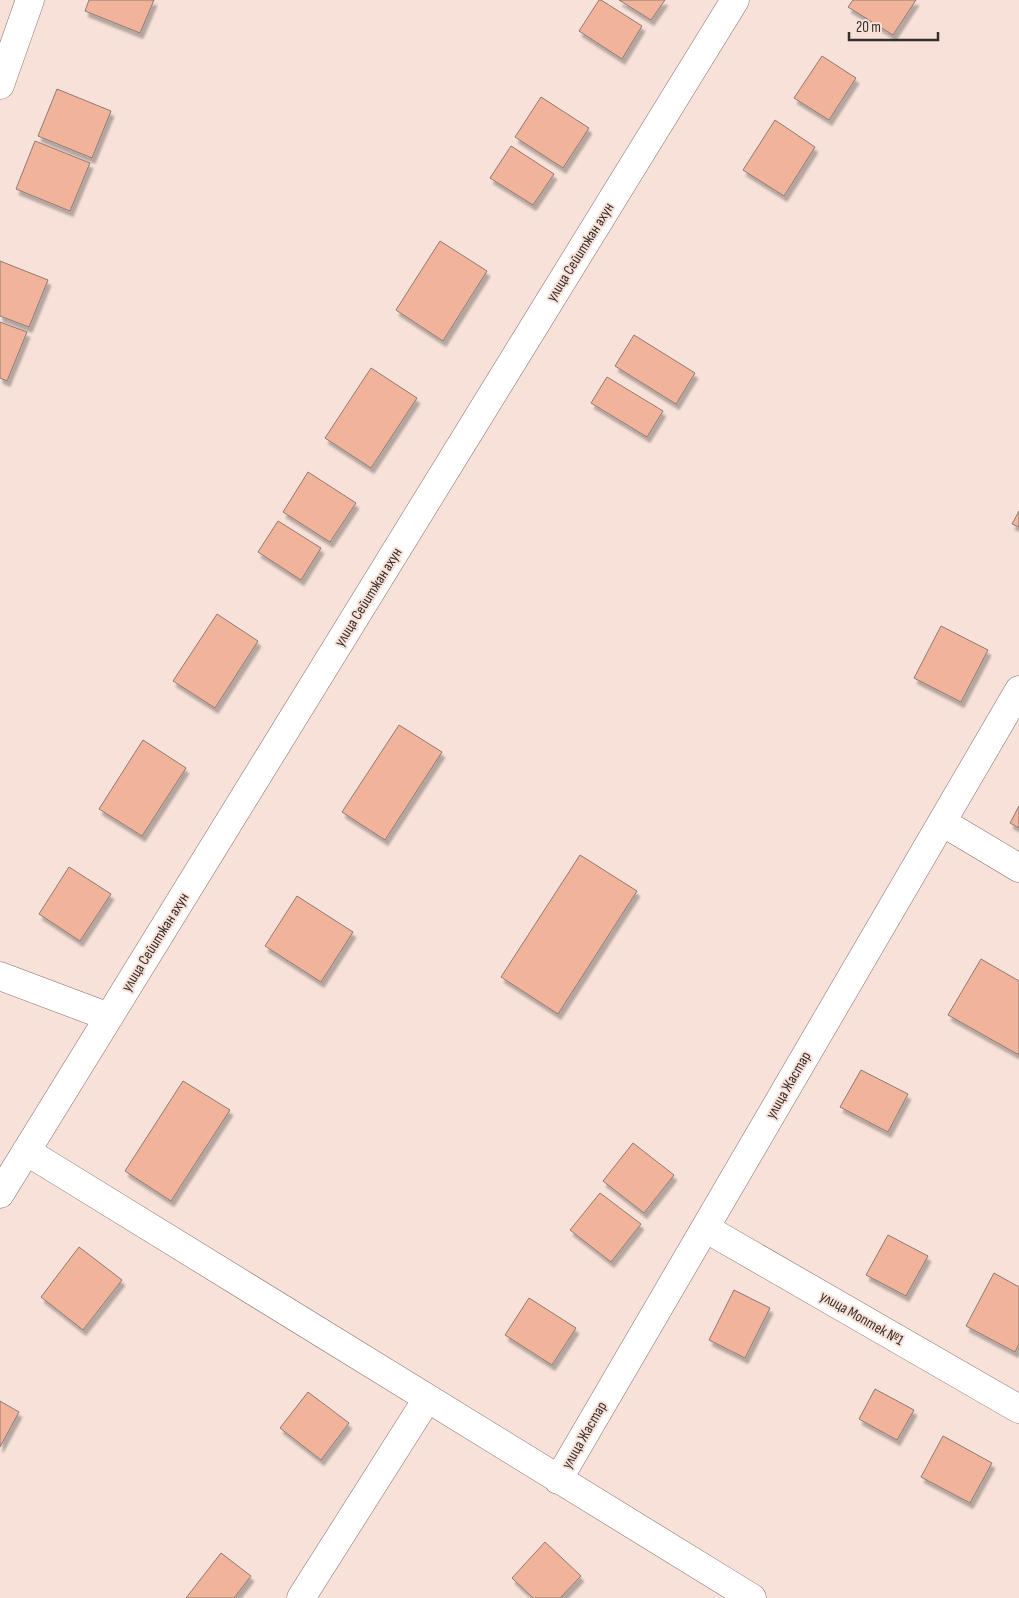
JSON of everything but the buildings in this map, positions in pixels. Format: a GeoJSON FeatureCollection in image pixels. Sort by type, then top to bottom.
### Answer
{"type":"FeatureCollection","features":[{"type":"Feature","properties":{"kind":"street"},"geometry":{"type":"LineString","coordinates":[[0,86],[30,0]]}},
{"type":"Feature","properties":{"kind":"street","name":"улица Сейитжан ахун"},"geometry":{"type":"LineString","coordinates":[[0,1194],[735,0]]}},
{"type":"Feature","properties":{"kind":"street","name":"улица Жастар"},"geometry":{"type":"LineString","coordinates":[[558,1480],[1019,690]]}},
{"type":"Feature","properties":{"kind":"street"},"geometry":{"type":"LineString","coordinates":[[942,822],[1019,868]]}},
{"type":"Feature","properties":{"kind":"street"},"geometry":{"type":"LineString","coordinates":[[0,976],[109,1017]]}},
{"type":"Feature","properties":{"kind":"street"},"geometry":{"type":"LineString","coordinates":[[26,1151],[752,1598]]}},
{"type":"Feature","properties":{"kind":"street","name":"улица Моптек №1"},"geometry":{"type":"LineString","coordinates":[[705,1228],[1019,1409]]}},
{"type":"Feature","properties":{"kind":"street"},"geometry":{"type":"LineString","coordinates":[[301,1598],[426,1399]]}}]}
